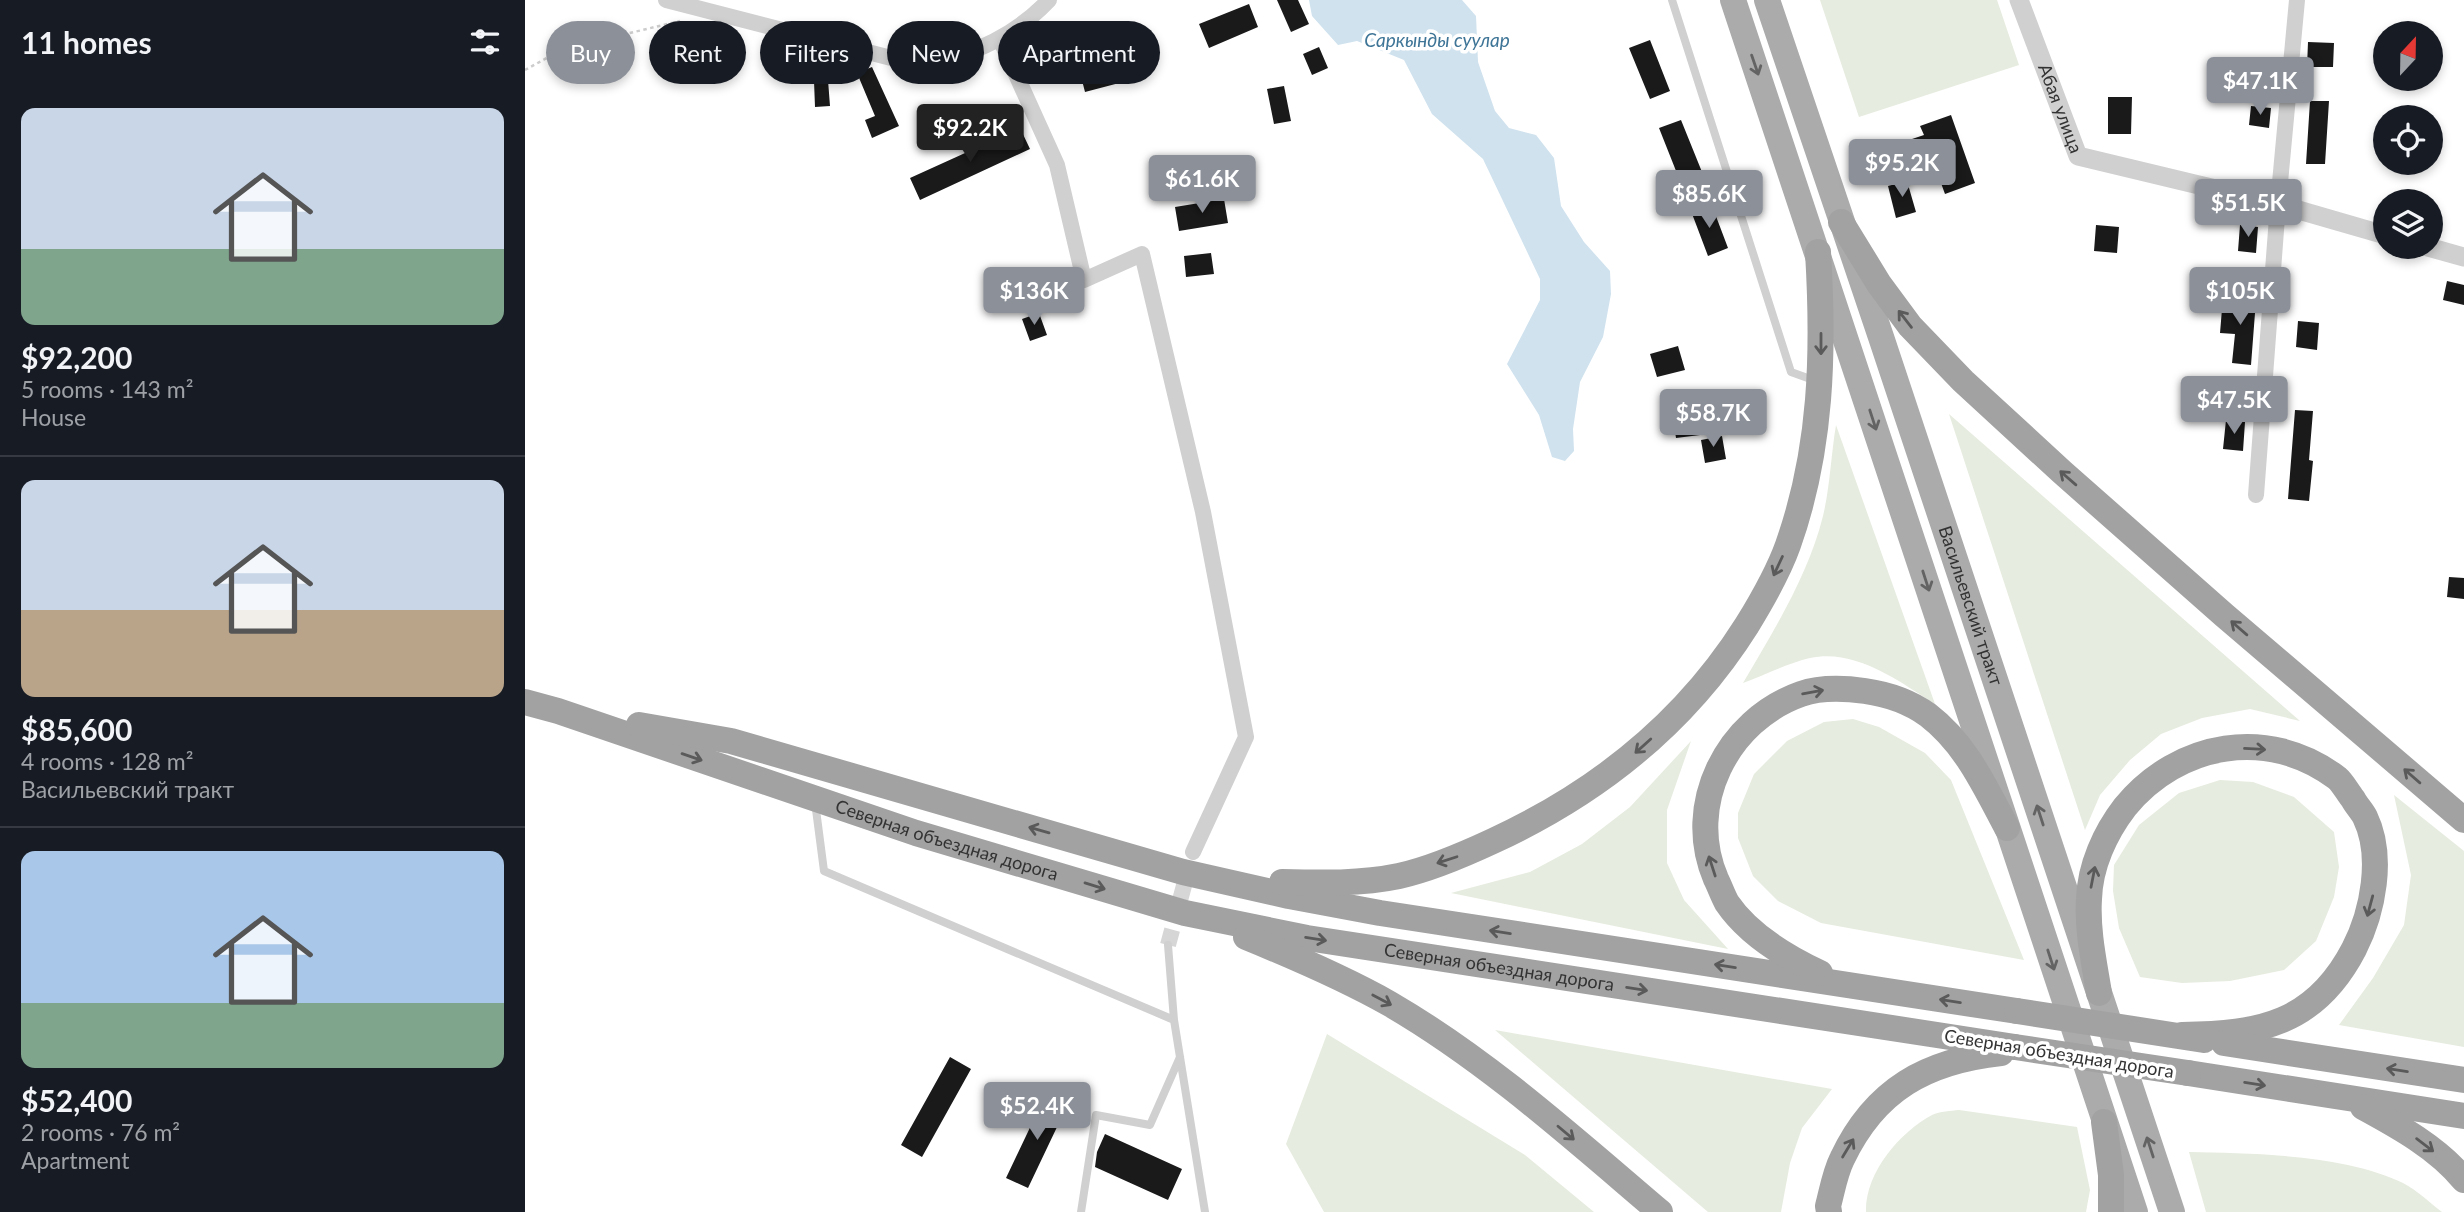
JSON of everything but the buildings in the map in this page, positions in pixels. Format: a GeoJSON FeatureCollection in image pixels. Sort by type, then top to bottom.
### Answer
{"type":"FeatureCollection","features":[{"type":"Feature","properties":{"kind":"highway"},"geometry":{"type":"LineString","coordinates":[[1841,222],[1879,284],[1910,326],[1963,381],[2224,615],[2464,820]]}},
{"type":"Feature","properties":{"kind":"highway"},"geometry":{"type":"LineString","coordinates":[[1188,862],[1264,881],[1331,884],[1398,876],[1464,855],[1531,824],[1585,792],[1640,750],[1689,703],[1731,650],[1764,597],[1788,546],[1806,484],[1817,425],[1820,383],[1822,315],[1818,252]]}},
{"type":"Feature","properties":{"kind":"highway"},"geometry":{"type":"LineString","coordinates":[[1875,989],[1828,976],[1791,959],[1757,935],[1727,904],[1710,863],[1705,824],[1712,782],[1734,742],[1765,712],[1803,693],[1842,687],[1886,694],[1927,714],[1961,747],[2007,828]]}},
{"type":"Feature","properties":{"kind":"highway","name":"Северная объездная дорога"},"geometry":{"type":"LineString","coordinates":[[525,702],[916,833],[1185,913],[1307,938],[2464,1116]]}},
{"type":"Feature","properties":{"kind":"highway","name":"Северная объездная дорога"},"geometry":{"type":"LineString","coordinates":[[558,711],[731,741],[1188,862],[1289,896],[1380,913],[2464,1080]]}},
{"type":"Feature","properties":{"kind":"highway"},"geometry":{"type":"LineString","coordinates":[[2099,993],[2088,898],[2096,859],[2113,822],[2140,789],[2172,766],[2210,750],[2257,747],[2299,756],[2339,780],[2365,817],[2375,857],[2373,896],[2362,933],[2343,970],[2319,997],[2290,1017],[2254,1031],[2217,1035],[2170,1035]]}},
{"type":"Feature","properties":{"kind":"highway"},"geometry":{"type":"LineString","coordinates":[[1185,913],[1329,972],[1391,1005],[1458,1049],[1533,1105],[1660,1212]]}},
{"type":"Feature","properties":{"kind":"highway"},"geometry":{"type":"LineString","coordinates":[[1829,1212],[1828,1206],[1841,1160],[1865,1120],[1901,1085],[1940,1064],[2023,1048]]}},
{"type":"Feature","properties":{"kind":"highway"},"geometry":{"type":"LineString","coordinates":[[2346,1098],[2421,1142],[2456,1170],[2464,1180]]}},
{"type":"Feature","properties":{"kind":"highway"},"geometry":{"type":"LineString","coordinates":[[2104,1122],[2111,1175],[2112,1212]]}},
{"type":"Feature","properties":{"kind":"main road","name":"Васильевский тракт"},"geometry":{"type":"LineString","coordinates":[[1733,0],[2135,1212]]}},
{"type":"Feature","properties":{"kind":"main road","name":"Васильевский тракт"},"geometry":{"type":"LineString","coordinates":[[1767,0],[2172,1212]]}},
{"type":"Feature","properties":{"kind":"main road"},"geometry":{"type":"LineString","coordinates":[[1847,339],[1878,327]]}},
{"type":"Feature","properties":{"kind":"street"},"geometry":{"type":"LineString","coordinates":[[666,0],[895,59],[927,61],[960,55],[998,39]]}},
{"type":"Feature","properties":{"kind":"street"},"geometry":{"type":"LineString","coordinates":[[1024,21],[1049,0]]}},
{"type":"Feature","properties":{"kind":"street","name":"Абая улица"},"geometry":{"type":"LineString","coordinates":[[2019,0],[2078,156],[2278,204],[2373,232]]}},
{"type":"Feature","properties":{"kind":"street"},"geometry":{"type":"LineString","coordinates":[[2256,495],[2297,0]]}},
{"type":"Feature","properties":{"kind":"street"},"geometry":{"type":"LineString","coordinates":[[1021,84],[1057,164],[1084,280],[1142,254],[1203,512],[1246,737],[1188,862]]}},
{"type":"Feature","properties":{"kind":"street"},"geometry":{"type":"LineString","coordinates":[[2443,251],[2464,257]]}},
{"type":"Feature","properties":{"kind":"lane"},"geometry":{"type":"LineString","coordinates":[[1672,0],[1791,372],[1820,383]]}},
{"type":"Feature","properties":{"kind":"lane"},"geometry":{"type":"LineString","coordinates":[[814,798],[824,871],[1174,1020]]}},
{"type":"Feature","properties":{"kind":"lane"},"geometry":{"type":"LineString","coordinates":[[1168,945],[1174,1020],[1205,1212]]}},
{"type":"Feature","properties":{"kind":"lane"},"geometry":{"type":"LineString","coordinates":[[1081,1212],[1096,1115],[1150,1125],[1181,1055]]}},
{"type":"Feature","properties":{"kind":"path"},"geometry":{"type":"LineString","coordinates":[[525,70],[563,49],[714,12]]}},
{"type":"Feature","properties":{"kind":"shaded area"},"geometry":{"type":"Polygon","coordinates":[[[1820,0],[1997,0],[2019,65],[1859,117],[1820,0]]]}},
{"type":"Feature","properties":{"kind":"shaded area"},"geometry":{"type":"Polygon","coordinates":[[[1949,414],[2300,721],[2250,709],[2202,718],[2161,734],[2130,760],[2100,795],[2085,830],[1949,414]]]}},
{"type":"Feature","properties":{"kind":"shaded area"},"geometry":{"type":"Polygon","coordinates":[[[1836,425],[1935,704],[1876,669],[1860,662],[1827,656],[1785,666],[1743,683],[1789,602],[1817,538],[1825,505],[1836,425]]]}},
{"type":"Feature","properties":{"kind":"shaded area"},"geometry":{"type":"Polygon","coordinates":[[[1853,719],[1879,727],[1925,753],[1951,780],[2024,960],[1821,923],[1778,901],[1753,876],[1738,838],[1738,813],[1754,774],[1787,741],[1824,722],[1853,719]]]}},
{"type":"Feature","properties":{"kind":"shaded area"},"geometry":{"type":"Polygon","coordinates":[[[1691,741],[1667,810],[1667,863],[1684,900],[1728,949],[1451,893],[1530,872],[1582,844],[1630,807],[1691,741]]]}},
{"type":"Feature","properties":{"kind":"shaded area"},"geometry":{"type":"Polygon","coordinates":[[[2220,780],[2253,782],[2294,797],[2334,832],[2339,867],[2334,897],[2316,941],[2284,970],[2230,981],[2182,983],[2140,977],[2119,928],[2113,891],[2114,865],[2139,825],[2179,793],[2220,780]]]}},
{"type":"Feature","properties":{"kind":"shaded area"},"geometry":{"type":"Polygon","coordinates":[[[2394,795],[2464,851],[2464,1047],[2339,1025],[2373,978],[2404,925],[2411,875],[2394,795]]]}},
{"type":"Feature","properties":{"kind":"shaded area"},"geometry":{"type":"Polygon","coordinates":[[[1495,1030],[1832,1089],[1802,1128],[1790,1163],[1781,1212],[1708,1212],[1495,1030]]]}},
{"type":"Feature","properties":{"kind":"shaded area"},"geometry":{"type":"Polygon","coordinates":[[[1327,1034],[1525,1155],[1594,1212],[1324,1212],[1286,1144],[1327,1034]]]}},
{"type":"Feature","properties":{"kind":"shaded area"},"geometry":{"type":"Polygon","coordinates":[[[1959,1110],[2077,1127],[2090,1190],[2086,1212],[1866,1212],[1871,1183],[1896,1143],[1932,1115],[1959,1110]]]}},
{"type":"Feature","properties":{"kind":"shaded area"},"geometry":{"type":"Polygon","coordinates":[[[2189,1152],[2299,1157],[2355,1166],[2403,1183],[2442,1212],[2206,1212],[2189,1152]]]}},
{"type":"Feature","properties":{"kind":"water","name":"Саркынды суулар"},"geometry":{"type":"Polygon","coordinates":[[[1309,0],[1462,0],[1476,16],[1478,62],[1495,111],[1509,128],[1536,135],[1554,158],[1561,206],[1584,242],[1610,271],[1611,294],[1603,337],[1580,382],[1573,429],[1574,451],[1565,461],[1552,457],[1539,415],[1507,364],[1540,300],[1540,279],[1483,159],[1432,114],[1404,60],[1357,41],[1338,45],[1312,16],[1309,0]]]}},
{"type":"Feature","properties":{"kind":"tunnel"},"geometry":{"type":"LineString","coordinates":[[1168,945],[1189,867]]}}]}
